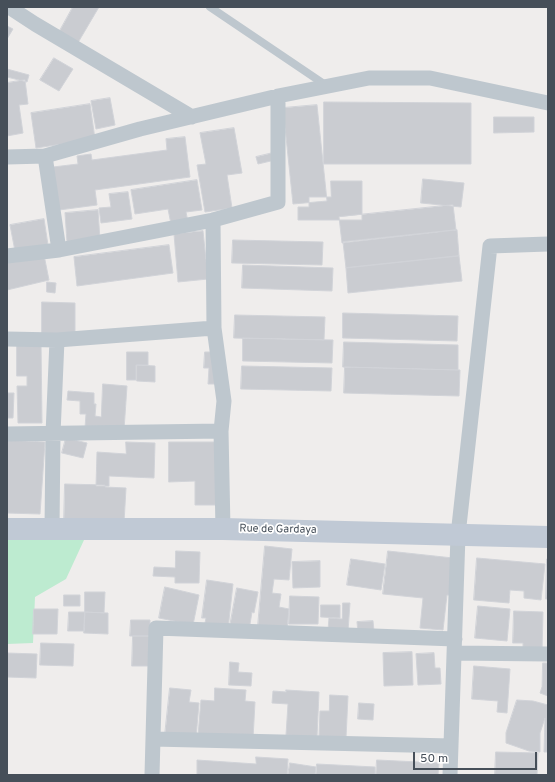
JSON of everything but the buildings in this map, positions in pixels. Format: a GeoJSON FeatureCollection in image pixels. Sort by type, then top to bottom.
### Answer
{"type":"FeatureCollection","features":[{"type":"Feature","properties":{"kind":"street"},"geometry":{"type":"LineString","coordinates":[[9,7],[192,117]]}},
{"type":"Feature","properties":{"kind":"street"},"geometry":{"type":"LineString","coordinates":[[7,158],[45,156],[140,130],[278,96],[369,78],[430,78],[548,103]]}},
{"type":"Feature","properties":{"kind":"street"},"geometry":{"type":"LineString","coordinates":[[7,256],[60,250],[213,220],[278,202],[278,96]]}},
{"type":"Feature","properties":{"kind":"street"},"geometry":{"type":"LineString","coordinates":[[45,156],[60,250]]}},
{"type":"Feature","properties":{"kind":"street"},"geometry":{"type":"LineString","coordinates":[[213,220],[214,328],[224,402],[220,431],[223,529]]}},
{"type":"Feature","properties":{"kind":"street"},"geometry":{"type":"LineString","coordinates":[[450,775],[458,535],[490,246],[548,244]]}},
{"type":"Feature","properties":{"kind":"street"},"geometry":{"type":"LineString","coordinates":[[7,339],[57,340],[214,328]]}},
{"type":"Feature","properties":{"kind":"street"},"geometry":{"type":"LineString","coordinates":[[52,529],[53,434],[57,340]]}},
{"type":"Feature","properties":{"kind":"street"},"geometry":{"type":"LineString","coordinates":[[7,434],[220,431]]}},
{"type":"Feature","properties":{"kind":"street","name":"Rue de Gardaya"},"geometry":{"type":"LineString","coordinates":[[7,529],[223,529],[548,537]]}},
{"type":"Feature","properties":{"kind":"street"},"geometry":{"type":"LineString","coordinates":[[152,775],[156,628],[454,646],[548,654]]}},
{"type":"Feature","properties":{"kind":"street"},"geometry":{"type":"LineString","coordinates":[[153,739],[451,746]]}},
{"type":"Feature","properties":{"kind":"lane"},"geometry":{"type":"LineString","coordinates":[[210,7],[327,86]]}},
{"type":"Feature","properties":{"kind":"green space"},"geometry":{"type":"Polygon","coordinates":[[[7,539],[84,540],[66,579],[35,597],[33,643],[7,644],[7,539]]]}}]}
